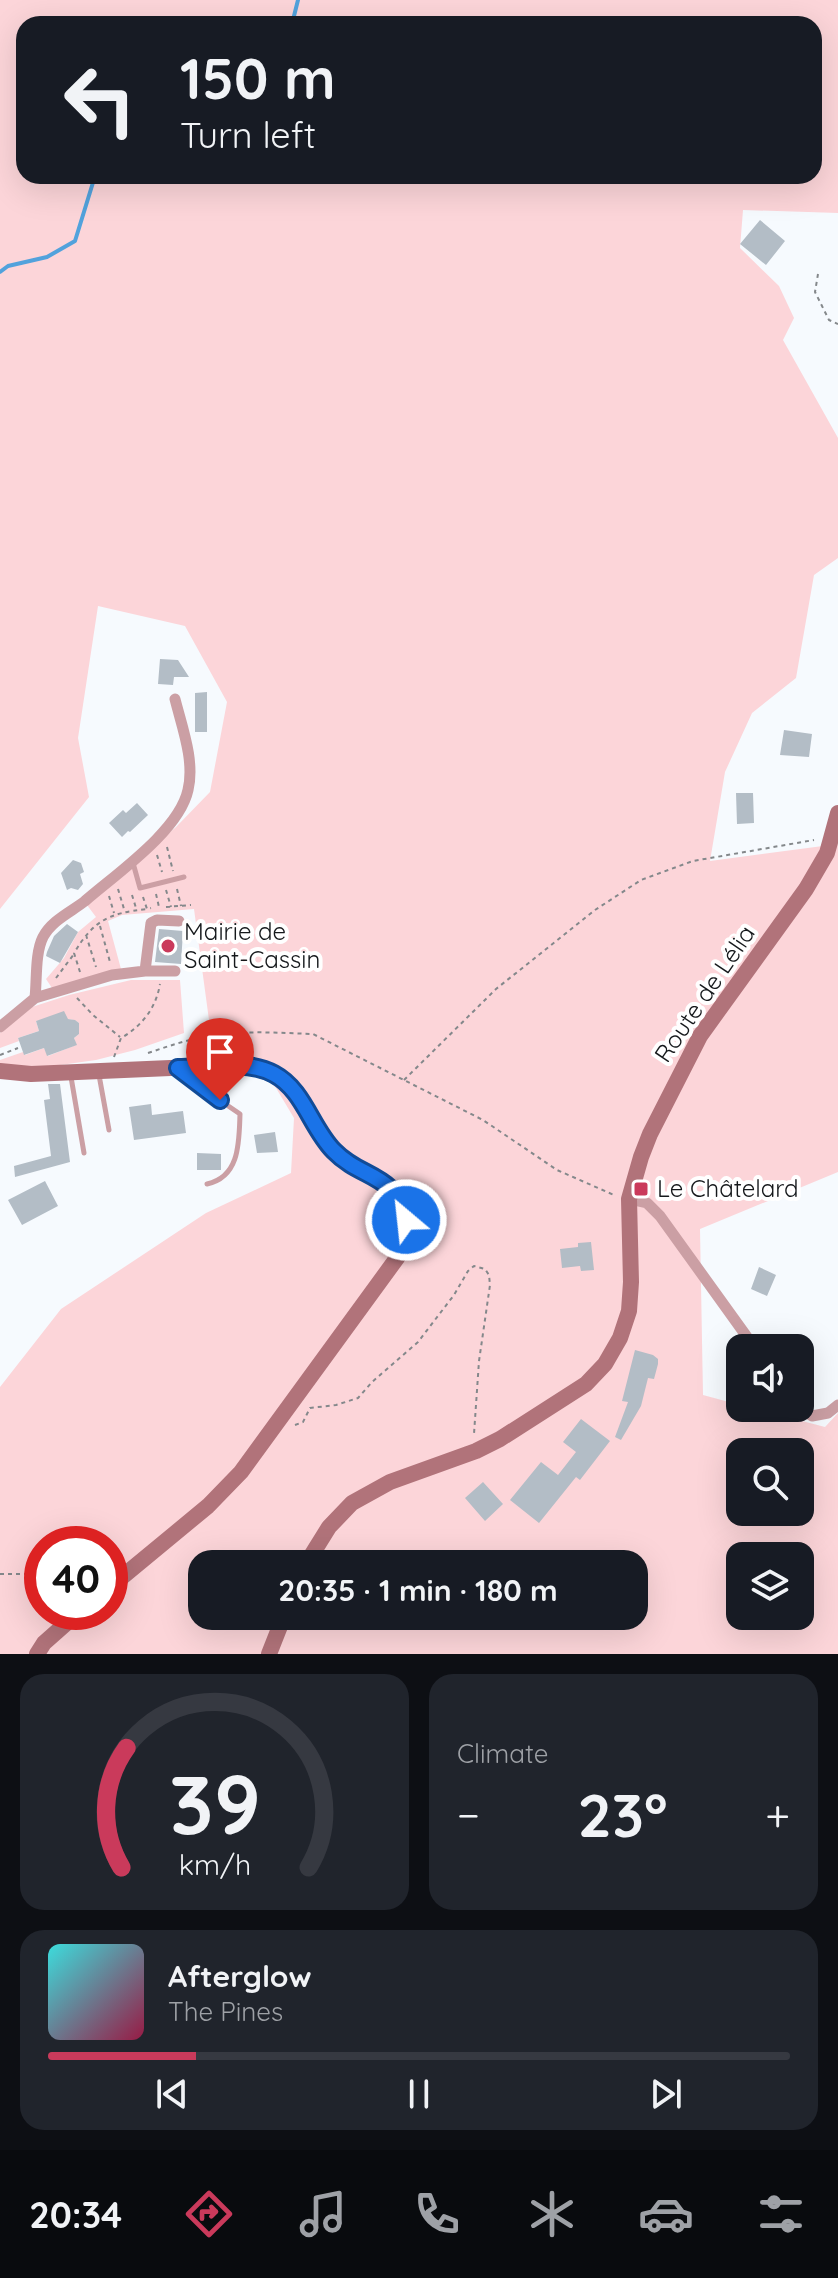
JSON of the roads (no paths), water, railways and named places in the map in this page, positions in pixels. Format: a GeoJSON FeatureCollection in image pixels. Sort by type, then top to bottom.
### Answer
{"type":"FeatureCollection","features":[{"type":"Feature","properties":{"kind":"street"},"geometry":{"type":"LineString","coordinates":[[35,998],[40,947],[46,932],[132,861],[174,819],[182,806],[189,788],[188,751],[175,699]]}},
{"type":"Feature","properties":{"kind":"street","name":"Route de Lélia"},"geometry":{"type":"LineString","coordinates":[[315,1550],[329,1527],[352,1503],[390,1482],[476,1451],[500,1439],[586,1384],[605,1364],[620,1338],[629,1311],[629,1199],[650,1134],[700,1036],[806,889],[827,853],[838,813]]}},
{"type":"Feature","properties":{"kind":"street"},"geometry":{"type":"LineString","coordinates":[[145,971],[151,923],[157,920],[179,921]]}},
{"type":"Feature","properties":{"kind":"street"},"geometry":{"type":"LineString","coordinates":[[0,1027],[35,998],[70,982],[145,971],[175,971]]}},
{"type":"Feature","properties":{"kind":"street"},"geometry":{"type":"LineString","coordinates":[[0,1071],[31,1074],[104,1068],[240,1065],[262,1069],[275,1074],[297,1094],[335,1152],[385,1183],[403,1205],[406,1231],[397,1258],[241,1472],[208,1506],[128,1572]]}},
{"type":"Feature","properties":{"kind":"street"},"geometry":{"type":"LineString","coordinates":[[629,1199],[647,1203],[660,1216],[745,1334]]}},
{"type":"Feature","properties":{"kind":"street"},"geometry":{"type":"LineString","coordinates":[[814,1416],[828,1413],[838,1405]]}},
{"type":"Feature","properties":{"kind":"street"},"geometry":{"type":"LineString","coordinates":[[37,1654],[59,1630]]}},
{"type":"Feature","properties":{"kind":"street"},"geometry":{"type":"LineString","coordinates":[[269,1654],[278,1630]]}},
{"type":"Feature","properties":{"kind":"lane"},"geometry":{"type":"LineString","coordinates":[[132,861],[140,888],[184,877]]}},
{"type":"Feature","properties":{"kind":"lane"},"geometry":{"type":"LineString","coordinates":[[104,1068],[109,1130]]}},
{"type":"Feature","properties":{"kind":"lane"},"geometry":{"type":"LineString","coordinates":[[178,1068],[240,1114],[239,1137],[231,1171],[217,1182],[207,1184]]}},
{"type":"Feature","properties":{"kind":"lane"},"geometry":{"type":"LineString","coordinates":[[70,1072],[84,1153]]}},
{"type":"Feature","properties":{"kind":"waterway"},"geometry":{"type":"LineString","coordinates":[[294,16],[298,0]]}},
{"type":"Feature","properties":{"kind":"waterway"},"geometry":{"type":"LineString","coordinates":[[0,272],[8,266],[47,257],[75,241],[93,184]]}},
{"type":"Feature","properties":{"kind":"place","name":"Mairie de Saint-Cassin"},"geometry":{"type":"Point","coordinates":[168,946]}},
{"type":"Feature","properties":{"kind":"place","name":"Le Châtelard"},"geometry":{"type":"Point","coordinates":[641,1189]}}]}
